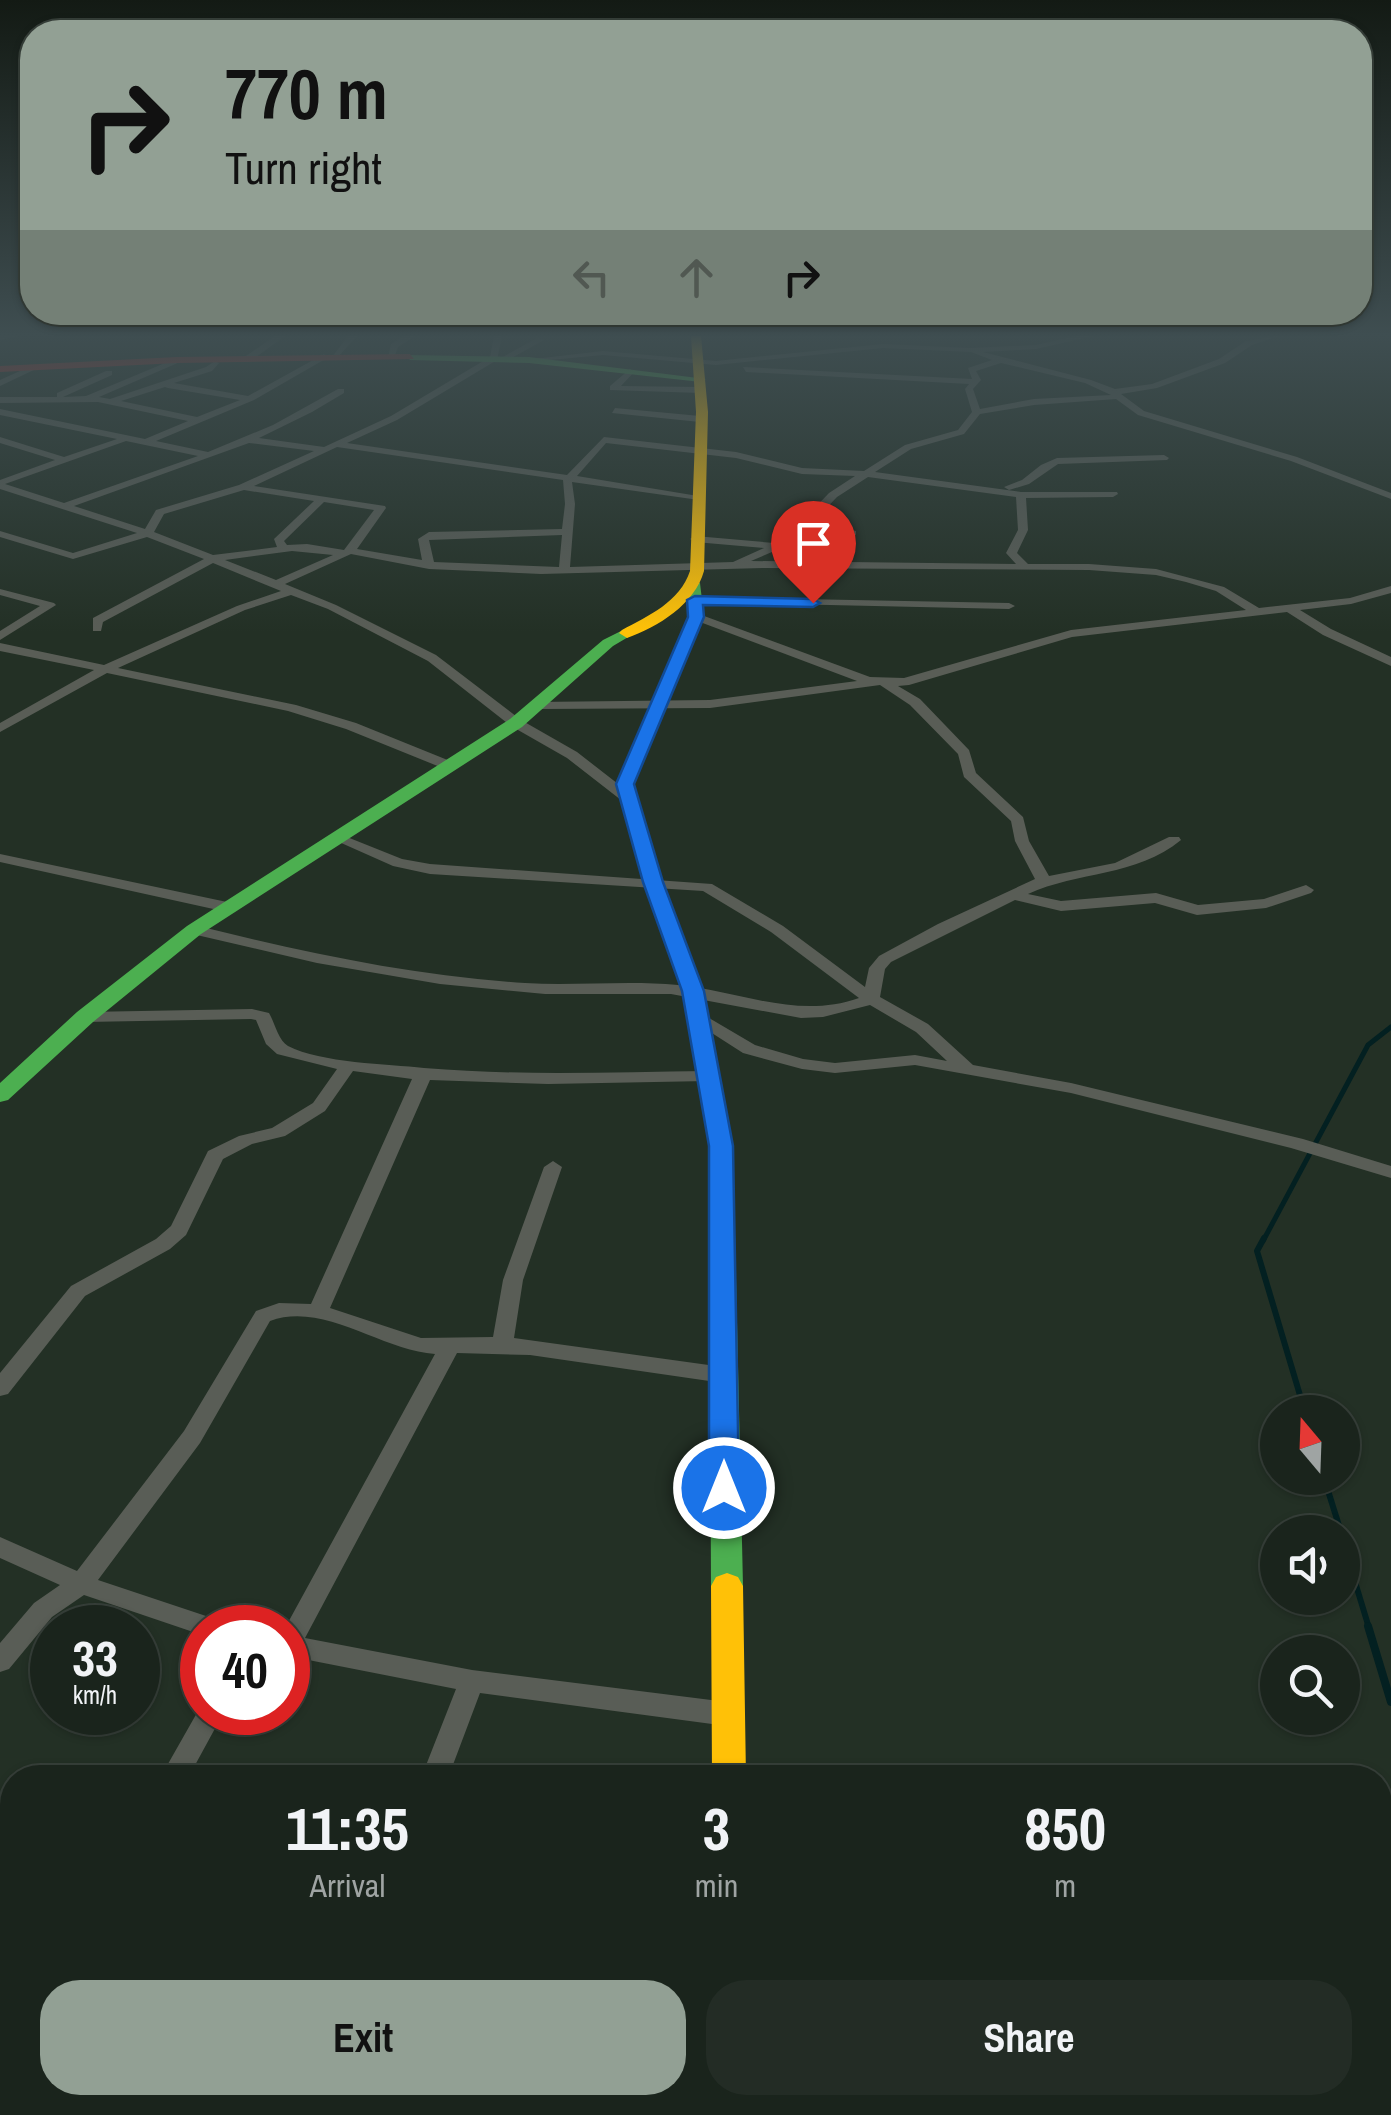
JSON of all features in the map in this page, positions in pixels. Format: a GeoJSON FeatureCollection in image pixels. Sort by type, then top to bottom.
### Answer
{"type":"FeatureCollection","features":[{"type":"Feature","properties":{"kind":"street"},"geometry":{"type":"LineString","coordinates":[[98,435],[210,455]]}},
{"type":"Feature","properties":{"kind":"street"},"geometry":{"type":"LineString","coordinates":[[144,444],[164,435]]}},
{"type":"Feature","properties":{"kind":"street"},"geometry":{"type":"LineString","coordinates":[[68,505],[262,435]]}},
{"type":"Feature","properties":{"kind":"street"},"geometry":{"type":"LineString","coordinates":[[0,534],[72,556],[148,533],[160,512],[243,488],[355,435]]}},
{"type":"Feature","properties":{"kind":"street"},"geometry":{"type":"LineString","coordinates":[[701,435],[696,592],[625,784],[653,882],[693,991],[721,1146],[729,1765]]}},
{"type":"Feature","properties":{"kind":"street"},"geometry":{"type":"LineString","coordinates":[[0,1095],[85,1017],[194,930],[516,723],[590,656],[668,611],[734,565],[789,541],[834,496],[908,446],[956,435]]}},
{"type":"Feature","properties":{"kind":"street"},"geometry":{"type":"LineString","coordinates":[[1213,435],[1294,459],[1391,496]]}},
{"type":"Feature","properties":{"kind":"street"},"geometry":{"type":"LineString","coordinates":[[250,440],[699,498]]}},
{"type":"Feature","properties":{"kind":"street"},"geometry":{"type":"LineString","coordinates":[[564,570],[569,532],[568,481],[604,440],[736,456],[802,470],[868,474],[1020,495],[1114,494]]}},
{"type":"Feature","properties":{"kind":"street"},"geometry":{"type":"LineString","coordinates":[[0,441],[64,460]]}},
{"type":"Feature","properties":{"kind":"street"},"geometry":{"type":"LineString","coordinates":[[0,485],[125,441]]}},
{"type":"Feature","properties":{"kind":"street"},"geometry":{"type":"LineString","coordinates":[[984,491],[1027,484],[1046,464],[1057,461],[1164,458]]}},
{"type":"Feature","properties":{"kind":"street"},"geometry":{"type":"LineString","coordinates":[[298,496],[315,484]]}},
{"type":"Feature","properties":{"kind":"street"},"geometry":{"type":"LineString","coordinates":[[0,485],[148,533],[279,583],[432,658],[516,723],[572,754],[626,797]]}},
{"type":"Feature","properties":{"kind":"street"},"geometry":{"type":"LineString","coordinates":[[243,488],[381,508],[348,552],[279,583]]}},
{"type":"Feature","properties":{"kind":"street"},"geometry":{"type":"LineString","coordinates":[[0,503],[21,491]]}},
{"type":"Feature","properties":{"kind":"street"},"geometry":{"type":"LineString","coordinates":[[1020,495],[1023,530],[1011,553],[1024,566]]}},
{"type":"Feature","properties":{"kind":"street"},"geometry":{"type":"LineString","coordinates":[[284,549],[278,541],[322,499]]}},
{"type":"Feature","properties":{"kind":"street"},"geometry":{"type":"LineString","coordinates":[[804,524],[852,532]]}},
{"type":"Feature","properties":{"kind":"street"},"geometry":{"type":"LineString","coordinates":[[429,566],[423,539],[428,536],[569,532]]}},
{"type":"Feature","properties":{"kind":"street"},"geometry":{"type":"LineString","coordinates":[[695,540],[774,546]]}},
{"type":"Feature","properties":{"kind":"street"},"geometry":{"type":"LineString","coordinates":[[97,628],[97,620],[214,558],[307,546],[322,552],[416,560],[429,566],[564,570],[696,592],[1009,606]]}},
{"type":"Feature","properties":{"kind":"street"},"geometry":{"type":"LineString","coordinates":[[734,565],[1024,566],[1139,572],[1226,592],[1258,614]]}},
{"type":"Feature","properties":{"kind":"street"},"geometry":{"type":"LineString","coordinates":[[540,705],[710,704],[881,683],[917,678],[1071,634],[1351,601],[1391,589]]}},
{"type":"Feature","properties":{"kind":"street"},"geometry":{"type":"LineString","coordinates":[[0,728],[104,670],[240,608],[294,590]]}},
{"type":"Feature","properties":{"kind":"street"},"geometry":{"type":"LineString","coordinates":[[0,592],[50,605],[0,636]]}},
{"type":"Feature","properties":{"kind":"street"},"geometry":{"type":"LineString","coordinates":[[696,592],[915,702],[964,753],[969,774],[1018,820],[1022,841],[1044,881]]}},
{"type":"Feature","properties":{"kind":"street"},"geometry":{"type":"LineString","coordinates":[[1288,608],[1327,632],[1391,662]]}},
{"type":"Feature","properties":{"kind":"street"},"geometry":{"type":"LineString","coordinates":[[0,647],[291,708],[351,726],[450,766]]}},
{"type":"Feature","properties":{"kind":"street"},"geometry":{"type":"LineString","coordinates":[[337,838],[398,862],[430,869],[707,886],[777,930],[871,999],[922,1028],[967,1069]]}},
{"type":"Feature","properties":{"kind":"street"},"geometry":{"type":"LineString","coordinates":[[871,999],[877,968],[885,959],[964,917],[1044,881],[1119,867],[1174,840]]}},
{"type":"Feature","properties":{"kind":"street"},"geometry":{"type":"LineString","coordinates":[[0,858],[227,907]]}},
{"type":"Feature","properties":{"kind":"street"},"geometry":{"type":"LineString","coordinates":[[1017,896],[1061,906],[1156,898],[1197,910],[1266,903],[1306,890]]}},
{"type":"Feature","properties":{"kind":"street"},"geometry":{"type":"LineString","coordinates":[[194,930],[304,958],[394,974],[526,988],[693,991],[769,1010],[817,1013],[851,1008],[871,999]]}},
{"type":"Feature","properties":{"kind":"street"},"geometry":{"type":"LineString","coordinates":[[85,1017],[252,1014],[264,1017],[274,1044],[283,1050],[348,1065],[424,1073],[708,1076]]}},
{"type":"Feature","properties":{"kind":"street"},"geometry":{"type":"LineString","coordinates":[[698,1019],[749,1050],[802,1064],[835,1068],[915,1060],[1071,1088],[1296,1143],[1391,1172]]}},
{"type":"Feature","properties":{"kind":"street"},"geometry":{"type":"LineString","coordinates":[[0,1388],[78,1290],[163,1244],[179,1230],[215,1155],[246,1140],[278,1132],[319,1107],[348,1065]]}},
{"type":"Feature","properties":{"kind":"street"},"geometry":{"type":"LineString","coordinates":[[317,1313],[424,1073]]}},
{"type":"Feature","properties":{"kind":"street"},"geometry":{"type":"LineString","coordinates":[[502,1345],[513,1280],[552,1167]]}},
{"type":"Feature","properties":{"kind":"street"},"geometry":{"type":"LineString","coordinates":[[0,1661],[43,1610],[80,1584],[192,1437],[264,1316],[288,1307],[428,1347],[502,1345],[723,1375]]}},
{"type":"Feature","properties":{"kind":"street"},"geometry":{"type":"LineString","coordinates":[[450,1345],[288,1646],[472,1680],[727,1714]]}},
{"type":"Feature","properties":{"kind":"street"},"geometry":{"type":"LineString","coordinates":[[0,1547],[80,1584],[180,1617]]}},
{"type":"Feature","properties":{"kind":"street"},"geometry":{"type":"LineString","coordinates":[[439,1765],[472,1680]]}},
{"type":"Feature","properties":{"kind":"street"},"geometry":{"type":"LineString","coordinates":[[180,1765],[198,1735]]}},
{"type":"Feature","properties":{"kind":"waterway"},"geometry":{"type":"LineString","coordinates":[[1263,1241],[1368,1045],[1391,1027]]}},
{"type":"Feature","properties":{"kind":"waterway"},"geometry":{"type":"LineString","coordinates":[[1264,1238],[1257,1251],[1300,1395]]}},
{"type":"Feature","properties":{"kind":"waterway"},"geometry":{"type":"LineString","coordinates":[[1329,1495],[1336,1515]]}},
{"type":"Feature","properties":{"kind":"waterway"},"geometry":{"type":"LineString","coordinates":[[1360,1598],[1369,1628]]}},
{"type":"Feature","properties":{"kind":"waterway"},"geometry":{"type":"LineString","coordinates":[[1368,1626],[1391,1702]]}},
{"type":"Feature","properties":{"kind":"traffic: fast"},"geometry":{"type":"LineString","coordinates":[[693,583],[696,617],[625,784],[653,882],[693,991],[721,1146],[727,1586]]}},
{"type":"Feature","properties":{"kind":"traffic: fast"},"geometry":{"type":"LineString","coordinates":[[0,1095],[85,1017],[194,930],[516,723],[608,643],[627,633]]}},
{"type":"Feature","properties":{"kind":"traffic: slow"},"geometry":{"type":"LineString","coordinates":[[627,633],[672,606],[695,576],[701,435]]}},
{"type":"Feature","properties":{"kind":"traffic: slow"},"geometry":{"type":"LineString","coordinates":[[727,1586],[729,1765]]}},
{"type":"Feature","properties":{"kind":"route"},"geometry":{"type":"LineString","coordinates":[[724,1488],[721,1146],[693,991],[653,882],[625,784],[696,617],[695,600],[813,603]]}}]}
